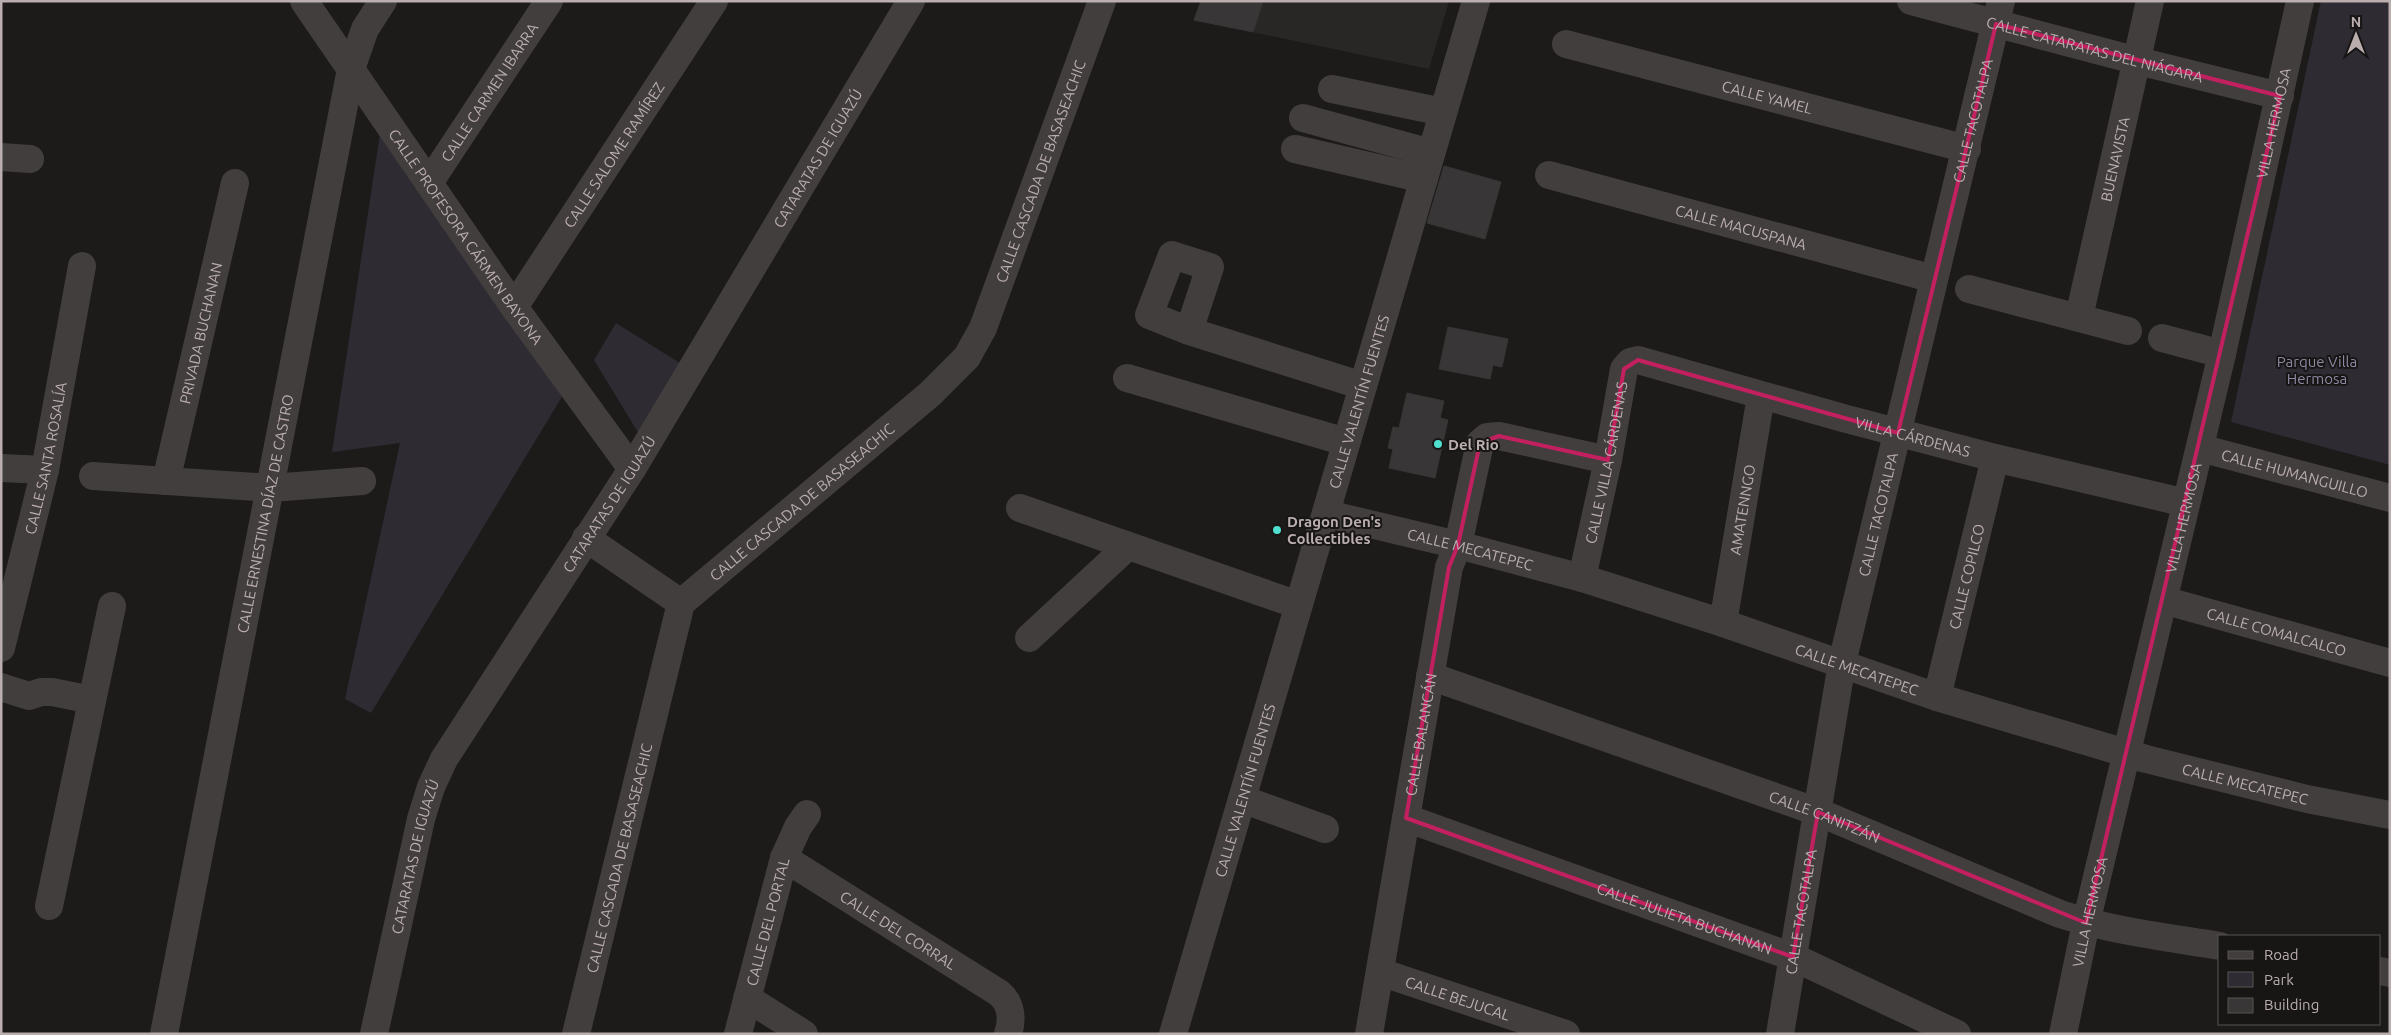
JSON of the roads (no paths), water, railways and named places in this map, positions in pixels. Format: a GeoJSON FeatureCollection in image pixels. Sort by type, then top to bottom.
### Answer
{"type":"FeatureCollection","features":[{"type":"Feature","properties":{"kind":"street","name":"CALLE PROFESORA CÁRMEN BAYONA"},"geometry":{"type":"LineString","coordinates":[[304,1],[514,307],[632,469]]}},
{"type":"Feature","properties":{"kind":"street","name":"CALLE ERNESTINA DÍAZ DE CASTRO"},"geometry":{"type":"LineString","coordinates":[[164,1034],[351,69],[365,29],[383,1]]}},
{"type":"Feature","properties":{"kind":"street","name":"CALLE CARMEN IBARRA"},"geometry":{"type":"LineString","coordinates":[[429,183],[549,1]]}},
{"type":"Feature","properties":{"kind":"street","name":"CALLE SALOME RAMÍREZ"},"geometry":{"type":"LineString","coordinates":[[514,307],[714,1]]}},
{"type":"Feature","properties":{"kind":"street","name":"CATARATAS DE IGUAZÚ"},"geometry":{"type":"LineString","coordinates":[[374,1034],[421,819],[430,787],[459,733],[632,469],[911,1]]}},
{"type":"Feature","properties":{"kind":"street","name":"CALLE CASCADA DE BASASEACHIC"},"geometry":{"type":"LineString","coordinates":[[576,1034],[681,603],[930,394],[966,357],[984,328],[1102,1]]}},
{"type":"Feature","properties":{"kind":"street","name":"CALLE VALENTÍN FUENTES"},"geometry":{"type":"LineString","coordinates":[[1173,1034],[1476,1]]}},
{"type":"Feature","properties":{"kind":"street","name":"CALLE CATARATAS DEL NIÁGARA"},"geometry":{"type":"LineString","coordinates":[[1911,1],[1999,13],[2138,61],[2280,96]]}},
{"type":"Feature","properties":{"kind":"street","name":"BUENAVISTA"},"geometry":{"type":"LineString","coordinates":[[2079,317],[2150,1]]}},
{"type":"Feature","properties":{"kind":"street","name":"VILLA HERMOSA"},"geometry":{"type":"LineString","coordinates":[[2064,1034],[2086,923],[2222,354],[2300,1]]}},
{"type":"Feature","properties":{"kind":"street","name":"CALLE TACOTALPA"},"geometry":{"type":"LineString","coordinates":[[1780,1034],[1842,663],[1934,279],[1968,149],[1999,13]]}},
{"type":"Feature","properties":{"kind":"street","name":"CALLE YAMEL"},"geometry":{"type":"LineString","coordinates":[[1566,44],[1968,149]]}},
{"type":"Feature","properties":{"kind":"street"},"geometry":{"type":"LineString","coordinates":[[1332,89],[1443,112]]}},
{"type":"Feature","properties":{"kind":"street"},"geometry":{"type":"LineString","coordinates":[[1303,118],[1431,153]]}},
{"type":"Feature","properties":{"kind":"street"},"geometry":{"type":"LineString","coordinates":[[1296,149],[1424,179]]}},
{"type":"Feature","properties":{"kind":"street"},"geometry":{"type":"LineString","coordinates":[[1,157],[30,159]]}},
{"type":"Feature","properties":{"kind":"street","name":"CALLE MACUSPANA"},"geometry":{"type":"LineString","coordinates":[[1548,175],[1934,279]]}},
{"type":"Feature","properties":{"kind":"street","name":"PRIVADA BUCHANAN"},"geometry":{"type":"LineString","coordinates":[[166,481],[235,183]]}},
{"type":"Feature","properties":{"kind":"street","name":"CALLE SANTA ROSALÍA"},"geometry":{"type":"LineString","coordinates":[[1,648],[45,470],[82,266]]}},
{"type":"Feature","properties":{"kind":"street"},"geometry":{"type":"LineString","coordinates":[[1969,289],[2128,331]]}},
{"type":"Feature","properties":{"kind":"street"},"geometry":{"type":"LineString","coordinates":[[1189,331],[1363,386]]}},
{"type":"Feature","properties":{"kind":"street"},"geometry":{"type":"LineString","coordinates":[[2162,338],[2222,354]]}},
{"type":"Feature","properties":{"kind":"street","name":"VILLA CÁRDENAS"},"geometry":{"type":"LineString","coordinates":[[1641,361],[1761,396],[1995,458],[2186,503]]}},
{"type":"Feature","properties":{"kind":"street","name":"CALLE VILLA CÁRDENAS"},"geometry":{"type":"LineString","coordinates":[[1582,578],[1608,460],[1624,369],[1630,362],[1641,361]]}},
{"type":"Feature","properties":{"kind":"street"},"geometry":{"type":"LineString","coordinates":[[1127,378],[1346,442]]}},
{"type":"Feature","properties":{"kind":"street","name":"AMATENNGO"},"geometry":{"type":"LineString","coordinates":[[1723,623],[1761,396]]}},
{"type":"Feature","properties":{"kind":"street","name":"CALLE BALANCÁN"},"geometry":{"type":"LineString","coordinates":[[1369,1034],[1449,566],[1458,545],[1479,448],[1484,439],[1499,436],[1608,460]]}},
{"type":"Feature","properties":{"kind":"street","name":"CALLE HUMANGUILLO"},"geometry":{"type":"LineString","coordinates":[[2200,448],[2390,498]]}},
{"type":"Feature","properties":{"kind":"street","name":"CALLE COPILCO"},"geometry":{"type":"LineString","coordinates":[[1937,696],[1995,458]]}},
{"type":"Feature","properties":{"kind":"street"},"geometry":{"type":"LineString","coordinates":[[1,468],[45,470]]}},
{"type":"Feature","properties":{"kind":"street"},"geometry":{"type":"LineString","coordinates":[[93,476],[271,488],[362,481]]}},
{"type":"Feature","properties":{"kind":"street"},"geometry":{"type":"LineString","coordinates":[[1020,508],[1298,606]]}},
{"type":"Feature","properties":{"kind":"street","name":"CALLE MECATEPEC"},"geometry":{"type":"LineString","coordinates":[[1326,510],[1340,517],[1458,545],[1582,578],[1723,623],[1937,696],[2127,753],[2307,798],[2390,815]]}},
{"type":"Feature","properties":{"kind":"street"},"geometry":{"type":"LineString","coordinates":[[586,538],[681,603]]}},
{"type":"Feature","properties":{"kind":"street"},"geometry":{"type":"LineString","coordinates":[[1029,638],[1128,546]]}},
{"type":"Feature","properties":{"kind":"street","name":"CALLE COMALCALCO"},"geometry":{"type":"LineString","coordinates":[[2163,600],[2390,663]]}},
{"type":"Feature","properties":{"kind":"street"},"geometry":{"type":"LineString","coordinates":[[49,906],[112,606]]}},
{"type":"Feature","properties":{"kind":"street","name":"CALLE CANITZÁN"},"geometry":{"type":"LineString","coordinates":[[1430,676],[1818,812],[2060,914],[2086,923],[2218,946]]}},
{"type":"Feature","properties":{"kind":"street"},"geometry":{"type":"LineString","coordinates":[[1,687],[28,696],[41,692],[52,692],[90,709]]}},
{"type":"Feature","properties":{"kind":"street"},"geometry":{"type":"LineString","coordinates":[[1242,799],[1324,829]]}},
{"type":"Feature","properties":{"kind":"street","name":"CALLE DEL PORTAL"},"geometry":{"type":"LineString","coordinates":[[738,1034],[784,858],[798,826],[808,814]]}},
{"type":"Feature","properties":{"kind":"street","name":"CALLE JULIETA BUCHANAN"},"geometry":{"type":"LineString","coordinates":[[1406,818],[1793,957],[1957,1034]]}},
{"type":"Feature","properties":{"kind":"street","name":"CALLE DEL CORRAL"},"geometry":{"type":"LineString","coordinates":[[784,858],[999,993],[1008,1005],[1010,1021],[1008,1034]]}},
{"type":"Feature","properties":{"kind":"street","name":"CALLE BEJUCAL"},"geometry":{"type":"LineString","coordinates":[[1380,972],[1566,1034]]}},
{"type":"Feature","properties":{"kind":"street"},"geometry":{"type":"LineString","coordinates":[[747,998],[804,1034]]}},
{"type":"Feature","properties":{"kind":"place","name":"Del Rio"},"geometry":{"type":"Point","coordinates":[1438,444]}},
{"type":"Feature","properties":{"kind":"place","name":"Dragon Den's Collectibles"},"geometry":{"type":"Point","coordinates":[1277,530]}},
{"type":"Feature","properties":{"kind":"park label","name":"Parque Villa Hermosa"},"geometry":{"type":"Point","coordinates":[2317,370]}}]}
